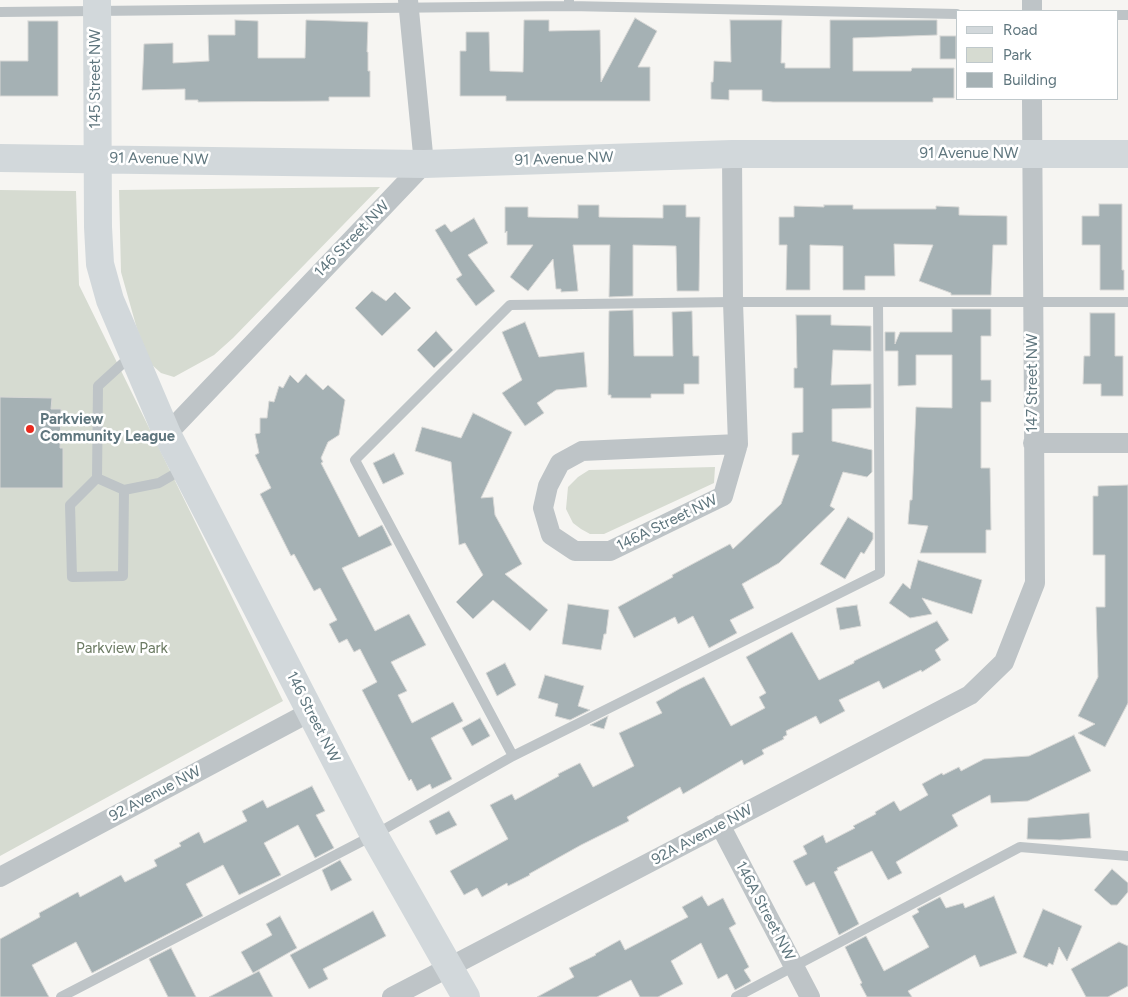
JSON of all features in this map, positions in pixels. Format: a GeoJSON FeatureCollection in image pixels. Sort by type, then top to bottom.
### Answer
{"type":"FeatureCollection","features":[{"type":"Feature","properties":{"kind":"street"},"geometry":{"type":"LineString","coordinates":[[408,4],[424,164]]}},
{"type":"Feature","properties":{"kind":"street","name":"145 Street NW"},"geometry":{"type":"LineString","coordinates":[[96,158],[97,6]]}},
{"type":"Feature","properties":{"kind":"street","name":"147 Street NW"},"geometry":{"type":"LineString","coordinates":[[1004,662],[1035,583],[1032,100]]}},
{"type":"Feature","properties":{"kind":"street","name":"91 Avenue NW"},"geometry":{"type":"LineString","coordinates":[[0,158],[424,164],[732,154],[1128,154]]}},
{"type":"Feature","properties":{"kind":"street","name":"146A Street NW"},"geometry":{"type":"LineString","coordinates":[[732,154],[733,302],[738,444],[723,496],[610,551],[575,550],[551,535],[543,508],[548,486],[560,463],[582,451],[738,444]]}},
{"type":"Feature","properties":{"kind":"street","name":"146 Street NW"},"geometry":{"type":"LineString","coordinates":[[96,158],[100,264],[110,300],[167,434],[374,835],[466,997]]}},
{"type":"Feature","properties":{"kind":"street","name":"146 Street NW"},"geometry":{"type":"LineString","coordinates":[[167,434],[424,164]]}},
{"type":"Feature","properties":{"kind":"street"},"geometry":{"type":"LineString","coordinates":[[1033,443],[1128,443]]}},
{"type":"Feature","properties":{"kind":"street","name":"92A Avenue NW"},"geometry":{"type":"LineString","coordinates":[[392,997],[970,696],[1004,662]]}},
{"type":"Feature","properties":{"kind":"street","name":"92 Avenue NW"},"geometry":{"type":"LineString","coordinates":[[0,877],[310,712]]}},
{"type":"Feature","properties":{"kind":"street","name":"146A Street NW"},"geometry":{"type":"LineString","coordinates":[[720,825],[810,997]]}},
{"type":"Feature","properties":{"kind":"lane"},"geometry":{"type":"LineString","coordinates":[[0,12],[97,6],[569,3],[956,14]]}},
{"type":"Feature","properties":{"kind":"lane"},"geometry":{"type":"LineString","coordinates":[[514,756],[355,460],[510,305],[733,302],[1128,302]]}},
{"type":"Feature","properties":{"kind":"lane"},"geometry":{"type":"LineString","coordinates":[[62,997],[374,835],[514,756],[880,573],[878,302]]}},
{"type":"Feature","properties":{"kind":"lane"},"geometry":{"type":"LineString","coordinates":[[124,490],[123,576],[72,577],[70,505],[97,478],[98,386],[133,354]]}},
{"type":"Feature","properties":{"kind":"lane"},"geometry":{"type":"LineString","coordinates":[[97,478],[124,490],[159,483],[185,468]]}},
{"type":"Feature","properties":{"kind":"lane"},"geometry":{"type":"LineString","coordinates":[[736,997],[1020,847],[1128,856]]}},
{"type":"Feature","properties":{"kind":"green space"},"geometry":{"type":"Polygon","coordinates":[[[380,187],[233,338],[214,355],[174,377],[161,373],[152,365],[137,329],[121,272],[119,190],[380,187]]]}},
{"type":"Feature","properties":{"kind":"green space","name":"Parkview Park"},"geometry":{"type":"Polygon","coordinates":[[[0,190],[76,191],[79,285],[283,701],[0,856],[0,190]]]}},
{"type":"Feature","properties":{"kind":"green space"},"geometry":{"type":"Polygon","coordinates":[[[715,467],[714,483],[604,534],[590,534],[581,529],[573,523],[566,509],[568,487],[589,470],[715,467]]]}},
{"type":"Feature","properties":{"kind":"building"},"geometry":{"type":"Polygon","coordinates":[[[635,18],[657,31],[638,67],[650,67],[650,101],[506,101],[506,96],[460,96],[460,51],[466,51],[466,32],[489,32],[490,71],[523,72],[524,20],[549,20],[549,31],[600,30],[601,82],[635,18]]]}},
{"type":"Feature","properties":{"kind":"building"},"geometry":{"type":"Polygon","coordinates":[[[235,20],[258,21],[258,58],[305,58],[306,20],[368,22],[367,52],[368,71],[370,71],[370,97],[329,97],[329,101],[198,102],[198,100],[185,100],[185,89],[142,90],[144,44],[173,43],[173,63],[209,61],[208,35],[235,35],[235,20]]]}},
{"type":"Feature","properties":{"kind":"building"},"geometry":{"type":"Polygon","coordinates":[[[730,20],[782,20],[781,63],[785,63],[785,68],[830,68],[830,20],[937,20],[937,35],[853,38],[853,71],[911,71],[912,68],[954,68],[954,98],[933,98],[933,102],[773,102],[762,101],[762,90],[729,90],[729,100],[711,99],[714,61],[731,62],[730,20]]]}},
{"type":"Feature","properties":{"kind":"building"},"geometry":{"type":"Polygon","coordinates":[[[28,21],[58,21],[58,96],[0,96],[0,61],[28,61],[28,21]]]}},
{"type":"Feature","properties":{"kind":"building"},"geometry":{"type":"Polygon","coordinates":[[[940,36],[956,36],[956,59],[940,59],[940,36]]]}},
{"type":"Feature","properties":{"kind":"building"},"geometry":{"type":"Polygon","coordinates":[[[1099,204],[1122,204],[1122,270],[1124,270],[1124,290],[1100,290],[1100,245],[1082,245],[1082,216],[1099,216],[1099,204]]]}},
{"type":"Feature","properties":{"kind":"building"},"geometry":{"type":"Polygon","coordinates":[[[578,205],[599,205],[599,217],[663,218],[663,205],[686,205],[686,217],[700,217],[699,291],[677,291],[676,246],[633,245],[633,296],[609,297],[610,245],[573,245],[578,291],[561,292],[561,289],[556,289],[553,259],[528,291],[510,277],[533,245],[507,245],[505,207],[528,207],[528,217],[578,218],[578,205]]]}},
{"type":"Feature","properties":{"kind":"building"},"geometry":{"type":"Polygon","coordinates":[[[824,205],[853,205],[853,209],[936,209],[936,206],[959,207],[959,215],[1007,216],[1007,245],[993,245],[991,295],[951,295],[951,293],[919,281],[933,245],[894,244],[895,276],[865,276],[865,290],[843,290],[843,246],[810,245],[810,290],[786,290],[787,245],[779,245],[779,217],[794,217],[794,206],[824,207],[824,205]]]}},
{"type":"Feature","properties":{"kind":"building"},"geometry":{"type":"Polygon","coordinates":[[[474,218],[488,243],[468,255],[495,291],[476,306],[456,279],[462,275],[435,230],[445,224],[451,232],[474,218]]]}},
{"type":"Feature","properties":{"kind":"building"},"geometry":{"type":"Polygon","coordinates":[[[372,291],[386,301],[395,292],[411,308],[382,336],[355,308],[372,291]]]}},
{"type":"Feature","properties":{"kind":"building"},"geometry":{"type":"Polygon","coordinates":[[[952,309],[991,309],[991,336],[981,336],[981,380],[991,380],[991,402],[981,402],[981,468],[990,468],[991,530],[986,530],[986,553],[920,553],[928,526],[908,524],[910,500],[912,500],[916,407],[952,408],[952,355],[916,355],[916,385],[898,386],[898,351],[885,351],[885,332],[895,332],[895,344],[900,332],[952,332],[952,309]]]}},
{"type":"Feature","properties":{"kind":"building"},"geometry":{"type":"Polygon","coordinates":[[[633,310],[634,356],[673,356],[672,312],[692,311],[693,356],[699,356],[699,384],[684,384],[684,394],[651,394],[651,398],[611,398],[611,395],[608,395],[609,311],[633,310]]]}},
{"type":"Feature","properties":{"kind":"building"},"geometry":{"type":"Polygon","coordinates":[[[1090,313],[1115,313],[1115,356],[1123,356],[1123,396],[1101,396],[1101,384],[1083,384],[1084,356],[1090,356],[1090,313]]]}},
{"type":"Feature","properties":{"kind":"building"},"geometry":{"type":"Polygon","coordinates":[[[796,315],[831,315],[831,325],[871,326],[871,351],[833,350],[831,385],[871,384],[871,408],[832,409],[832,441],[872,450],[872,472],[867,477],[843,472],[830,506],[835,509],[779,563],[742,584],[754,608],[730,620],[737,633],[709,648],[693,616],[678,624],[675,617],[634,638],[618,607],[730,544],[733,549],[781,504],[799,455],[792,455],[792,433],[803,432],[803,388],[794,388],[794,368],[797,368],[796,315]]]}},
{"type":"Feature","properties":{"kind":"building"},"geometry":{"type":"Polygon","coordinates":[[[525,322],[539,357],[584,352],[587,387],[556,390],[537,403],[544,413],[525,426],[502,393],[522,380],[502,332],[525,322]]]}},
{"type":"Feature","properties":{"kind":"building"},"geometry":{"type":"Polygon","coordinates":[[[436,331],[453,350],[434,368],[417,350],[436,331]]]}},
{"type":"Feature","properties":{"kind":"building"},"geometry":{"type":"Polygon","coordinates":[[[306,374],[323,390],[328,385],[345,400],[339,435],[328,442],[321,458],[323,462],[321,463],[359,537],[382,525],[392,545],[342,568],[375,631],[409,614],[426,645],[391,662],[407,691],[398,695],[412,723],[453,702],[463,721],[431,738],[452,779],[432,789],[430,784],[417,791],[411,779],[409,781],[362,690],[377,682],[360,649],[354,652],[347,639],[339,643],[329,624],[337,620],[320,588],[314,591],[294,554],[291,556],[260,494],[271,488],[255,455],[259,453],[255,434],[260,433],[260,418],[267,418],[269,401],[274,402],[279,386],[283,388],[290,375],[298,383],[306,374]]]}},
{"type":"Feature","properties":{"kind":"building","name":"Parkview Community League"},"geometry":{"type":"Polygon","coordinates":[[[0,397],[52,398],[51,409],[61,409],[60,448],[63,448],[63,488],[0,488],[0,397]]]}},
{"type":"Feature","properties":{"kind":"building"},"geometry":{"type":"Polygon","coordinates":[[[473,413],[512,432],[481,498],[493,497],[495,515],[522,564],[505,574],[548,610],[530,631],[493,600],[473,619],[456,602],[483,575],[465,543],[459,545],[451,462],[415,451],[422,427],[461,438],[473,413]]]}},
{"type":"Feature","properties":{"kind":"building"},"geometry":{"type":"Polygon","coordinates":[[[394,453],[404,474],[383,484],[373,463],[394,453]]]}},
{"type":"Feature","properties":{"kind":"building"},"geometry":{"type":"Polygon","coordinates":[[[1128,485],[1128,703],[1105,747],[1078,733],[1095,724],[1078,716],[1098,677],[1096,607],[1105,607],[1105,555],[1093,555],[1093,496],[1098,496],[1098,486],[1128,485]]]}},
{"type":"Feature","properties":{"kind":"building"},"geometry":{"type":"Polygon","coordinates":[[[848,517],[873,533],[873,539],[864,554],[861,552],[845,579],[820,564],[848,517]]]}},
{"type":"Feature","properties":{"kind":"building"},"geometry":{"type":"Polygon","coordinates":[[[918,560],[982,580],[972,614],[922,598],[932,614],[910,618],[889,603],[903,583],[910,589],[918,560]]]}},
{"type":"Feature","properties":{"kind":"building"},"geometry":{"type":"Polygon","coordinates":[[[568,604],[609,610],[606,634],[604,634],[601,650],[562,644],[568,604]]]}},
{"type":"Feature","properties":{"kind":"building"},"geometry":{"type":"Polygon","coordinates":[[[857,605],[861,626],[840,630],[836,608],[857,605]]]}},
{"type":"Feature","properties":{"kind":"building"},"geometry":{"type":"Polygon","coordinates":[[[937,621],[949,640],[935,650],[941,660],[922,672],[921,670],[883,689],[879,681],[839,700],[845,711],[820,724],[816,716],[786,731],[787,735],[783,737],[784,739],[762,750],[764,754],[744,765],[742,760],[683,794],[680,787],[627,817],[629,821],[581,845],[530,875],[508,886],[507,883],[482,897],[477,888],[464,895],[450,871],[508,839],[490,805],[512,794],[515,800],[580,763],[593,787],[634,766],[619,733],[662,713],[656,702],[681,688],[704,677],[731,726],[765,708],[759,697],[766,693],[746,657],[792,632],[819,680],[937,621]]]}},
{"type":"Feature","properties":{"kind":"building"},"geometry":{"type":"Polygon","coordinates":[[[505,663],[516,685],[497,696],[486,673],[505,663]]]}},
{"type":"Feature","properties":{"kind":"building"},"geometry":{"type":"Polygon","coordinates":[[[545,675],[584,686],[578,706],[590,710],[570,720],[555,716],[558,704],[538,698],[545,675]]]}},
{"type":"Feature","properties":{"kind":"building"},"geometry":{"type":"Polygon","coordinates":[[[608,716],[604,729],[590,725],[608,716]]]}},
{"type":"Feature","properties":{"kind":"building"},"geometry":{"type":"Polygon","coordinates":[[[480,718],[490,736],[472,746],[462,728],[480,718]]]}},
{"type":"Feature","properties":{"kind":"building"},"geometry":{"type":"Polygon","coordinates":[[[1074,735],[1091,771],[1028,801],[991,803],[990,795],[952,815],[958,826],[896,862],[902,873],[888,880],[872,851],[837,868],[838,870],[834,872],[859,924],[839,935],[814,882],[806,886],[793,861],[807,854],[803,846],[823,835],[826,843],[855,828],[853,826],[876,814],[875,812],[894,801],[900,811],[928,795],[922,784],[942,773],[943,775],[959,767],[961,771],[984,759],[1029,756],[1074,735]]]}},
{"type":"Feature","properties":{"kind":"building"},"geometry":{"type":"Polygon","coordinates":[[[312,786],[325,811],[316,815],[334,848],[315,858],[298,825],[264,843],[281,875],[239,895],[223,865],[186,884],[203,916],[92,973],[76,942],[32,965],[49,997],[0,997],[0,939],[40,917],[39,913],[78,892],[80,897],[121,875],[125,882],[157,866],[154,860],[181,846],[179,843],[199,832],[204,843],[247,821],[242,811],[263,800],[267,808],[312,786]]]}},
{"type":"Feature","properties":{"kind":"building"},"geometry":{"type":"Polygon","coordinates":[[[449,811],[457,825],[436,835],[429,821],[449,811]]]}},
{"type":"Feature","properties":{"kind":"building"},"geometry":{"type":"Polygon","coordinates":[[[1089,813],[1091,838],[1060,840],[1027,839],[1028,818],[1089,813]]]}},
{"type":"Feature","properties":{"kind":"building"},"geometry":{"type":"Polygon","coordinates":[[[340,860],[352,880],[331,891],[322,870],[340,860]]]}},
{"type":"Feature","properties":{"kind":"building"},"geometry":{"type":"Polygon","coordinates":[[[1112,869],[1128,883],[1128,892],[1117,905],[1111,905],[1094,890],[1112,869]]]}},
{"type":"Feature","properties":{"kind":"building"},"geometry":{"type":"Polygon","coordinates":[[[702,896],[708,906],[723,898],[736,924],[729,928],[749,967],[744,970],[751,981],[735,990],[727,974],[718,979],[701,943],[671,961],[683,984],[658,997],[640,997],[631,980],[597,997],[537,997],[574,977],[569,968],[596,955],[620,940],[625,950],[688,917],[682,907],[702,896]]]}},
{"type":"Feature","properties":{"kind":"building"},"geometry":{"type":"Polygon","coordinates":[[[994,896],[1017,953],[980,967],[975,955],[908,991],[912,997],[867,997],[845,947],[866,936],[884,971],[929,947],[912,916],[919,912],[917,909],[940,897],[946,908],[963,903],[965,908],[994,896]]]}},
{"type":"Feature","properties":{"kind":"building"},"geometry":{"type":"Polygon","coordinates":[[[1043,909],[1082,926],[1067,961],[1059,947],[1053,965],[1049,963],[1047,967],[1023,957],[1043,909]]]}},
{"type":"Feature","properties":{"kind":"building"},"geometry":{"type":"Polygon","coordinates":[[[373,911],[386,936],[323,969],[328,979],[309,989],[290,955],[373,911]]]}},
{"type":"Feature","properties":{"kind":"building"},"geometry":{"type":"Polygon","coordinates":[[[280,916],[297,948],[253,973],[241,952],[272,935],[266,924],[280,916]]]}},
{"type":"Feature","properties":{"kind":"building"},"geometry":{"type":"Polygon","coordinates":[[[1119,942],[1128,946],[1128,986],[1108,997],[1086,997],[1071,969],[1119,942]]]}},
{"type":"Feature","properties":{"kind":"building"},"geometry":{"type":"Polygon","coordinates":[[[171,948],[196,997],[168,997],[149,959],[171,948]]]}},
{"type":"Feature","properties":{"kind":"building"},"geometry":{"type":"Polygon","coordinates":[[[259,971],[273,997],[209,997],[259,971]]]}},
{"type":"Feature","properties":{"kind":"place","name":"Parkview Community League"},"geometry":{"type":"Point","coordinates":[30,429]}}]}
